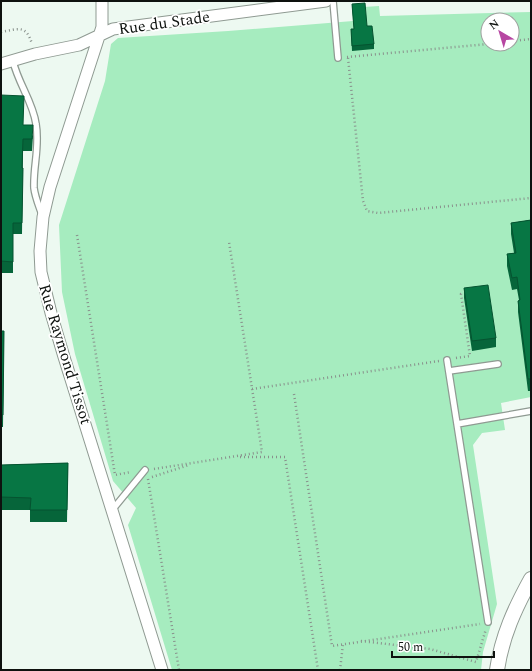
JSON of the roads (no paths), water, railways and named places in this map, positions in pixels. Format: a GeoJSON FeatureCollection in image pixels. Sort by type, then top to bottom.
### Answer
{"type":"FeatureCollection","features":[{"type":"Feature","properties":{"kind":"street","name":"Rue Raymond Tissot"},"geometry":{"type":"LineString","coordinates":[[102,1],[102,26],[93,58],[50,187],[43,217],[40,252],[41,272],[51,313],[162,670]]}},
{"type":"Feature","properties":{"kind":"street","name":"Rue du Stade"},"geometry":{"type":"LineString","coordinates":[[1,64],[35,54],[79,45],[113,29],[326,1]]}},
{"type":"Feature","properties":{"kind":"street"},"geometry":{"type":"LineString","coordinates":[[497,670],[500,653],[508,626],[531,578]]}},
{"type":"Feature","properties":{"kind":"lane"},"geometry":{"type":"LineString","coordinates":[[333,1],[338,58]]}},
{"type":"Feature","properties":{"kind":"lane"},"geometry":{"type":"LineString","coordinates":[[13,61],[34,114],[36,124],[38,143],[34,189],[43,217]]}},
{"type":"Feature","properties":{"kind":"lane"},"geometry":{"type":"LineString","coordinates":[[447,360],[488,622]]}},
{"type":"Feature","properties":{"kind":"lane"},"geometry":{"type":"LineString","coordinates":[[449,371],[498,364]]}},
{"type":"Feature","properties":{"kind":"lane"},"geometry":{"type":"LineString","coordinates":[[457,424],[531,411]]}},
{"type":"Feature","properties":{"kind":"lane"},"geometry":{"type":"LineString","coordinates":[[112,509],[146,470]]}}]}
